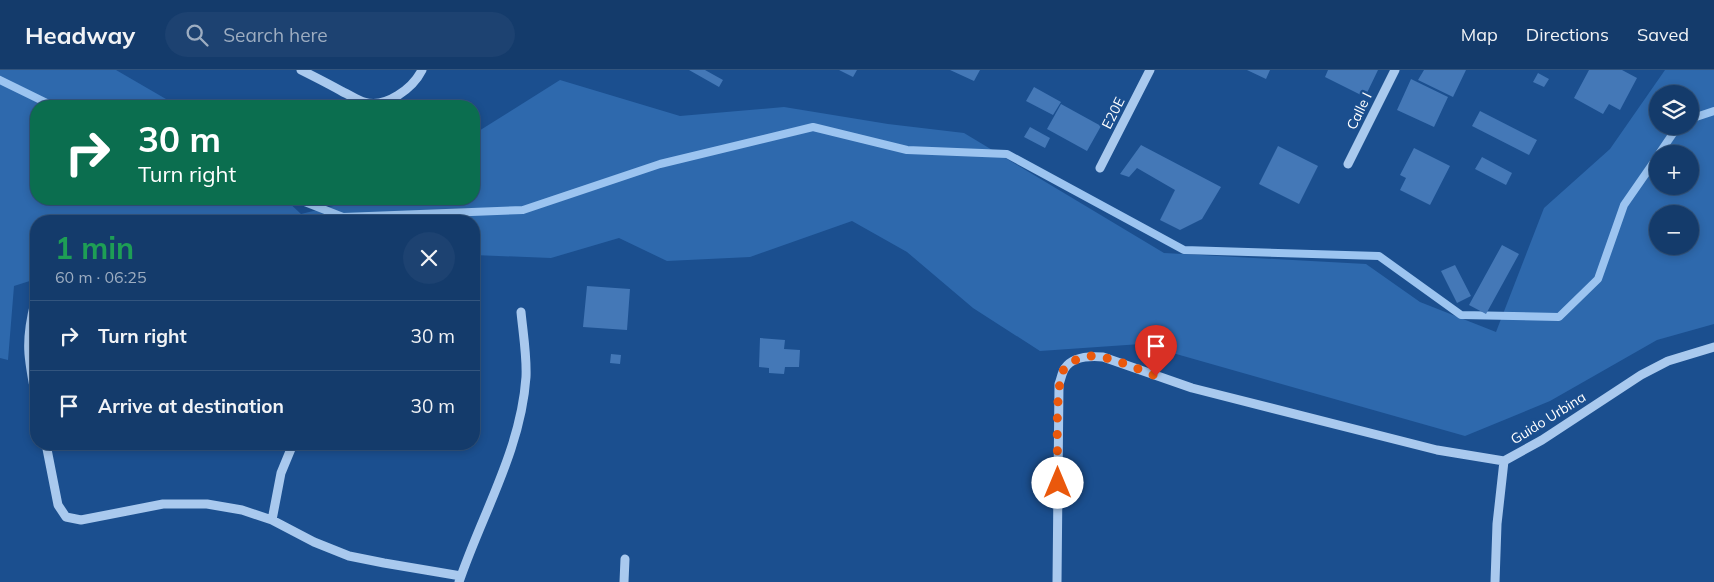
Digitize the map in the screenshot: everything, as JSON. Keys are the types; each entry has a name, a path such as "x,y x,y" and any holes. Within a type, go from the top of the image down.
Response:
{"street":[{"path":"301,70 360,100"},
{"name":"E20E","path":"1100,168 1150,70"},
{"name":"Calle I","path":"1348,164 1394,70"},
{"path":"387,100 408,90 420,74"},
{"path":"47,450 58,505 66,517 81,520 162,504 207,504 242,510 272,520 314,542 349,556 460,579 500,479 521,415 526,375 521,312"},
{"path":"30,323 28,345 30,367"},
{"name":"Guido Urbina","path":"1495,582 1497,524 1504,461 1542,440 1642,375 1668,361 1714,347"},
{"path":"1057,582 1059,384 1065,368 1075,360 1089,356 1103,357 1192,388 1437,450 1504,461"},
{"path":"272,520 281,472 290,450"},
{"path":"624,582 625,559"}],"shaded area":[{"path":"0,70 116,70 168,100 30,100 30,205 291,205 301,214 338,205 480,205 480,130 560,80 680,116 784,107 888,124 964,133 1164,253 1366,264 1420,302 1496,332 1544,208 1610,149 1649,93 1649,135 1699,135 1699,85 1655,85 1665,70 1714,70 1714,324 1657,340 1550,401 1465,436 1141,344 1040,351 973,308 907,252 852,221 750,257 667,261 619,238 551,258 480,255 480,215 30,215 30,281 14,286 8,360 0,358"}],"building":[{"path":"689,70 705,70 723,80 719,87"},
{"path":"839,70 857,70 853,77"},
{"path":"950,70 980,70 974,81"},
{"path":"1247,70 1270,70 1266,79"},
{"path":"1328,70 1378,70 1365,97 1325,77"},
{"path":"1424,70 1466,70 1453,97 1418,80"},
{"path":"1589,70 1622,70 1637,78 1620,110 1609,104 1603,114 1574,98"},
{"path":"1538,73 1549,79 1544,87 1533,82"},
{"path":"1411,79 1448,97 1434,127 1397,110"},
{"path":"1034,87 1061,102 1053,115 1026,101"},
{"path":"1061,104 1101,126 1087,151 1047,129"},
{"path":"1480,111 1537,140 1529,155 1472,126"},
{"path":"1030,127 1050,138 1045,148 1024,137"},
{"path":"1141,145 1221,187 1202,219 1180,230 1160,220 1175,190 1137,168 1129,177 1120,174"},
{"path":"1278,146 1318,166 1299,204 1259,184"},
{"path":"1414,148 1450,166 1430,205 1400,190 1406,178 1400,175"},
{"path":"1482,157 1512,173 1506,185 1475,169"},
{"path":"1502,245 1519,254 1486,314 1469,305"},
{"path":"1455,265 1471,296 1457,303 1441,271"},
{"path":"587,286 630,289 627,330 583,327"},
{"path":"760,338 785,340 784,349 800,350 799,367 785,367 784,374 769,373 769,368 759,367"},
{"path":"611,354 621,355 620,364 610,363"}],"waterway":[{"path":"0,80 41,100"},
{"path":"1699,116 1714,111"},
{"path":"394,215 523,210 660,164 813,127 907,150 1007,154 1184,250 1379,256 1461,315 1559,317 1598,279 1624,205 1649,169"},
{"path":"1665,145 1672,135"},
{"path":"312,205 338,215"}],"route":[{"path":"1058,483 1059,384 1065,368 1075,360 1089,356 1103,357 1156,376"}]}
